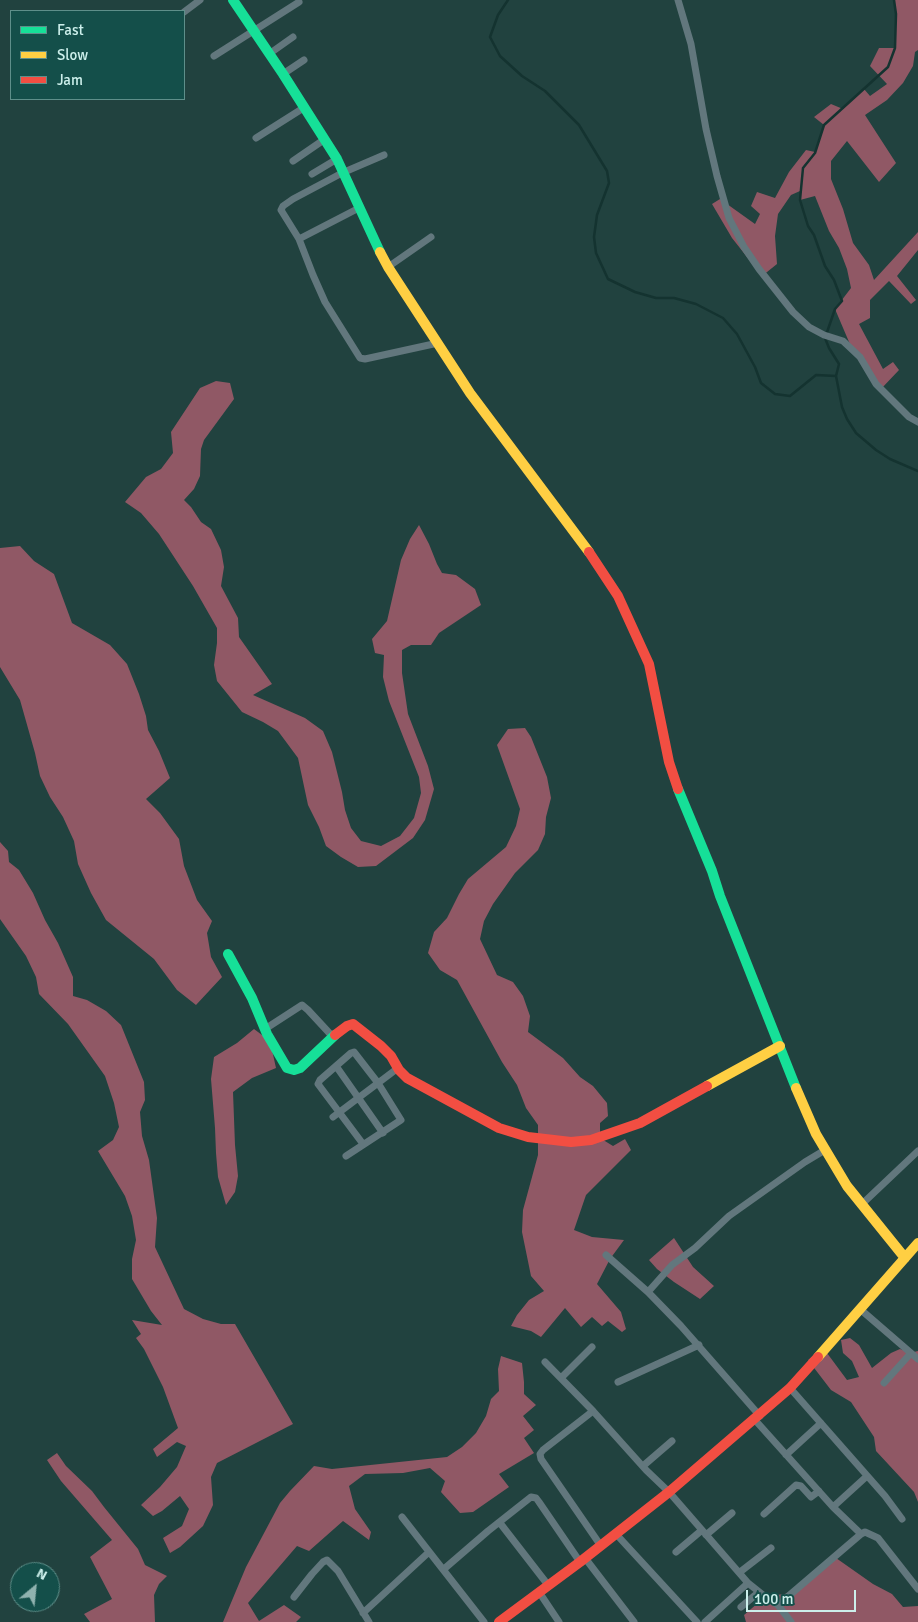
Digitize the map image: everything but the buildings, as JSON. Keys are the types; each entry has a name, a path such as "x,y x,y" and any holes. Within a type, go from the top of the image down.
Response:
{"street":[{"path":"185,11 200,0"},
{"path":"232,0 305,107 337,159 388,267 470,393 583,543 618,596 649,664 669,762 682,802 712,871 720,896 805,1111 833,1165 861,1205 904,1258"},
{"path":"678,0 691,44 712,156 729,218 744,247 793,312 808,327 824,336 843,341 860,357 876,384 909,417 918,422"},
{"path":"214,56 299,2"},
{"path":"269,54 293,37"},
{"path":"283,74 304,60"},
{"path":"256,138 305,107"},
{"path":"293,161 325,139"},
{"path":"384,155 342,173 293,199 281,210 300,239 313,276 325,302 360,358 365,360 438,343"},
{"path":"312,174 337,159"},
{"path":"300,239 359,208"},
{"path":"388,267 431,237"},
{"path":"228,954 287,1068 291,1070 300,1068 333,1037 347,1026 353,1024 381,1046 407,1078 499,1128 528,1137 571,1142 591,1140 640,1123 780,1046"},
{"path":"266,1030 302,1005 333,1037"},
{"path":"346,1156 401,1120 378,1083 354,1052 318,1084 363,1144"},
{"path":"336,1066 383,1132"},
{"path":"333,1118 398,1068"},
{"path":"648,1292 672,1265 695,1248 729,1216 825,1150"},
{"path":"861,1205 918,1151"},
{"path":"499,1622 616,1534 757,1418 790,1388 918,1243"},
{"path":"606,1255 648,1292 699,1345 786,1456 861,1534"},
{"path":"860,1309 918,1359"},
{"path":"618,1382 699,1345"},
{"path":"562,1378 592,1347"},
{"path":"884,1383 911,1353"},
{"path":"544,1362 594,1411 669,1492 748,1583 778,1605 791,1622"},
{"path":"790,1388 902,1519"},
{"path":"594,1411 540,1454 541,1459 600,1546"},
{"path":"786,1456 821,1423"},
{"path":"643,1466 672,1441"},
{"path":"833,1507 867,1476"},
{"path":"764,1514 796,1485 801,1486 811,1497 819,1491"},
{"path":"444,1569 526,1500 531,1497 536,1498 582,1560 634,1622"},
{"path":"676,1552 732,1513"},
{"path":"402,1517 484,1622"},
{"path":"500,1523 548,1585"},
{"path":"778,1605 861,1534 868,1532 878,1538 918,1589"},
{"path":"616,1534 697,1622"},
{"path":"740,1572 770,1548"},
{"path":"363,1613 429,1552"},
{"path":"294,1597 312,1574 327,1560 338,1571 369,1622"},
{"path":"705,1622 748,1583"},
{"path":"539,1592 559,1622"},
{"path":"741,1607 758,1592"}],"shaded area":[{"path":"894,0 918,0 918,50 915,52 913,66 903,83 887,100 865,115 896,163 879,182 847,141 831,161 831,179 843,209 853,243 869,265 874,280 918,232 918,250 897,276 916,300 911,304 889,281 870,300 870,318 859,324 883,369 893,362 899,370 881,389 852,349 835,309 851,288 847,269 839,248 829,231 815,196 800,200 800,191 791,195 778,214 775,236 777,264 762,276 732,238 712,204 720,199 755,224 760,214 751,206 757,192 775,198 789,172 806,150 815,152 824,125 814,117 831,104 843,109 864,89 870,96 887,84 870,66 879,48 895,48 896,14"},
{"path":"216,381 230,383 234,399 204,440 201,449 200,476 194,489 184,500 201,522 211,529 221,550 224,567 221,586 238,618 239,637 272,684 253,695 305,718 323,731 332,752 351,828 361,841 381,846 400,836 414,818 421,793 419,777 389,701 383,677 384,655 375,653 372,639 387,621 401,560 410,539 419,525 442,573 456,575 475,589 481,605 439,633 431,645 411,645 402,650 402,673 408,714 428,766 434,789 425,820 413,838 376,866 358,867 326,846 308,805 298,758 278,731 242,712 217,681 214,665 217,628 193,586 159,534 141,513 125,502 146,477 161,469 173,453 171,432 200,388"},
{"path":"20,546 34,561 54,574 72,623 110,645 127,664 139,694 148,730 170,778 146,799 160,813 179,839 184,866 197,900 212,921 207,933 211,957 222,977 196,1005 177,990 154,959 106,920 78,864 74,841 63,817 50,797 40,776 20,700 0,667 0,548"},
{"path":"525,728 531,737 547,777 551,798 546,817 545,834 538,850 515,873 493,904 484,921 480,939 497,975 513,982 523,996 530,1016 528,1032 563,1058 580,1077 593,1086 607,1103 608,1116 600,1123 600,1138 613,1146 625,1139 631,1150 586,1195 574,1230 592,1237 624,1240 610,1259 597,1284 621,1312 626,1329 622,1332 608,1321 602,1326 592,1317 581,1327 565,1308 541,1337 531,1331 511,1326 529,1300 544,1291 531,1276 522,1232 523,1210 538,1155 538,1125 526,1108 517,1085 502,1062 457,980 440,970 428,953 434,932 447,918 468,879 506,847 516,826 520,809 497,745 508,729"},
{"path":"0,842 8,851 9,862 19,870 33,893 58,943 73,977 73,996 87,1000 106,1011 121,1025 144,1082 145,1100 140,1112 142,1136 149,1160 157,1218 155,1247 184,1309 203,1319 221,1324 235,1324 293,1424 217,1463 211,1477 213,1505 203,1526 180,1547 170,1553 163,1538 182,1526 189,1509 180,1496 153,1516 141,1505 177,1467 186,1446 177,1442 157,1457 153,1449 178,1428 163,1387 144,1349 136,1338 141,1334 132,1320 162,1325 151,1311 132,1279 132,1259 136,1240 132,1216 125,1196 98,1151 113,1140 119,1127 114,1103 105,1076 68,1024 39,994 36,977 26,956 0,919"},
{"path":"254,1029 270,1041 276,1068 252,1078 233,1092 238,1176 235,1192 226,1205 218,1177 216,1153 211,1079 214,1057 237,1043"},
{"path":"674,1238 693,1267 714,1286 700,1299 657,1269 649,1260"},
{"path":"850,1338 859,1345 872,1368 891,1353 900,1349 910,1353 918,1351 918,1502 914,1492 876,1451 874,1437 851,1402 831,1390 808,1360 814,1355 827,1353 847,1380 859,1377 852,1361 843,1353 841,1340"},
{"path":"501,1356 522,1363 524,1394 536,1405 523,1416 534,1430 524,1438 534,1453 499,1474 509,1487 473,1512 460,1513 441,1492 445,1481 430,1468 403,1473 365,1474 349,1486 355,1509 371,1532 369,1540 343,1521 309,1551 297,1546 248,1603 259,1621 284,1605 301,1617 296,1622 223,1622 246,1567 280,1503 314,1466 332,1469 447,1457 462,1447 476,1433 486,1416 491,1399 499,1391 498,1369"},
{"path":"57,1453 66,1466 92,1491 138,1549 145,1565 167,1576 159,1584 154,1595 155,1622 90,1622 84,1614 112,1599 90,1557 112,1540 61,1481 47,1460"},
{"path":"836,1558 873,1584 892,1594 903,1607 918,1606 918,1622 746,1622 744,1615 766,1596 785,1594 805,1584"}],"waterway":[{"path":"508,0 498,15 490,37 500,56 522,76 545,91 579,125 607,171 609,183 597,215 594,237 596,253 608,279 635,292 656,298 674,298 696,304 723,318 737,334 755,367 761,383 775,394 790,396 816,375 836,376"},
{"path":"894,0 896,14 895,48 888,67 824,125 815,153 803,168 800,200 808,226 814,235 825,266 834,280 842,301 835,309 825,338 839,364 836,376 842,407 847,419 856,433 876,450 890,459 918,471"}],"traffic: fast":[{"path":"233,0 337,159 380,252"},
{"path":"678,789 712,871 720,896 796,1088"},
{"path":"228,954 252,998 267,1034 287,1068 294,1070 300,1068 335,1035"}],"traffic: slow":[{"path":"380,252 470,393 589,552"},
{"path":"707,1086 780,1046"},
{"path":"796,1088 816,1134 847,1186 905,1258"},
{"path":"818,1357 918,1243"}],"traffic: jam":[{"path":"589,552 618,596 649,664 669,762 678,789"},
{"path":"335,1035 353,1024 381,1046 407,1078 499,1128 528,1137 571,1142 591,1140 640,1123 707,1086"},
{"path":"499,1622 580,1562 669,1492 790,1388 818,1357"}]}
